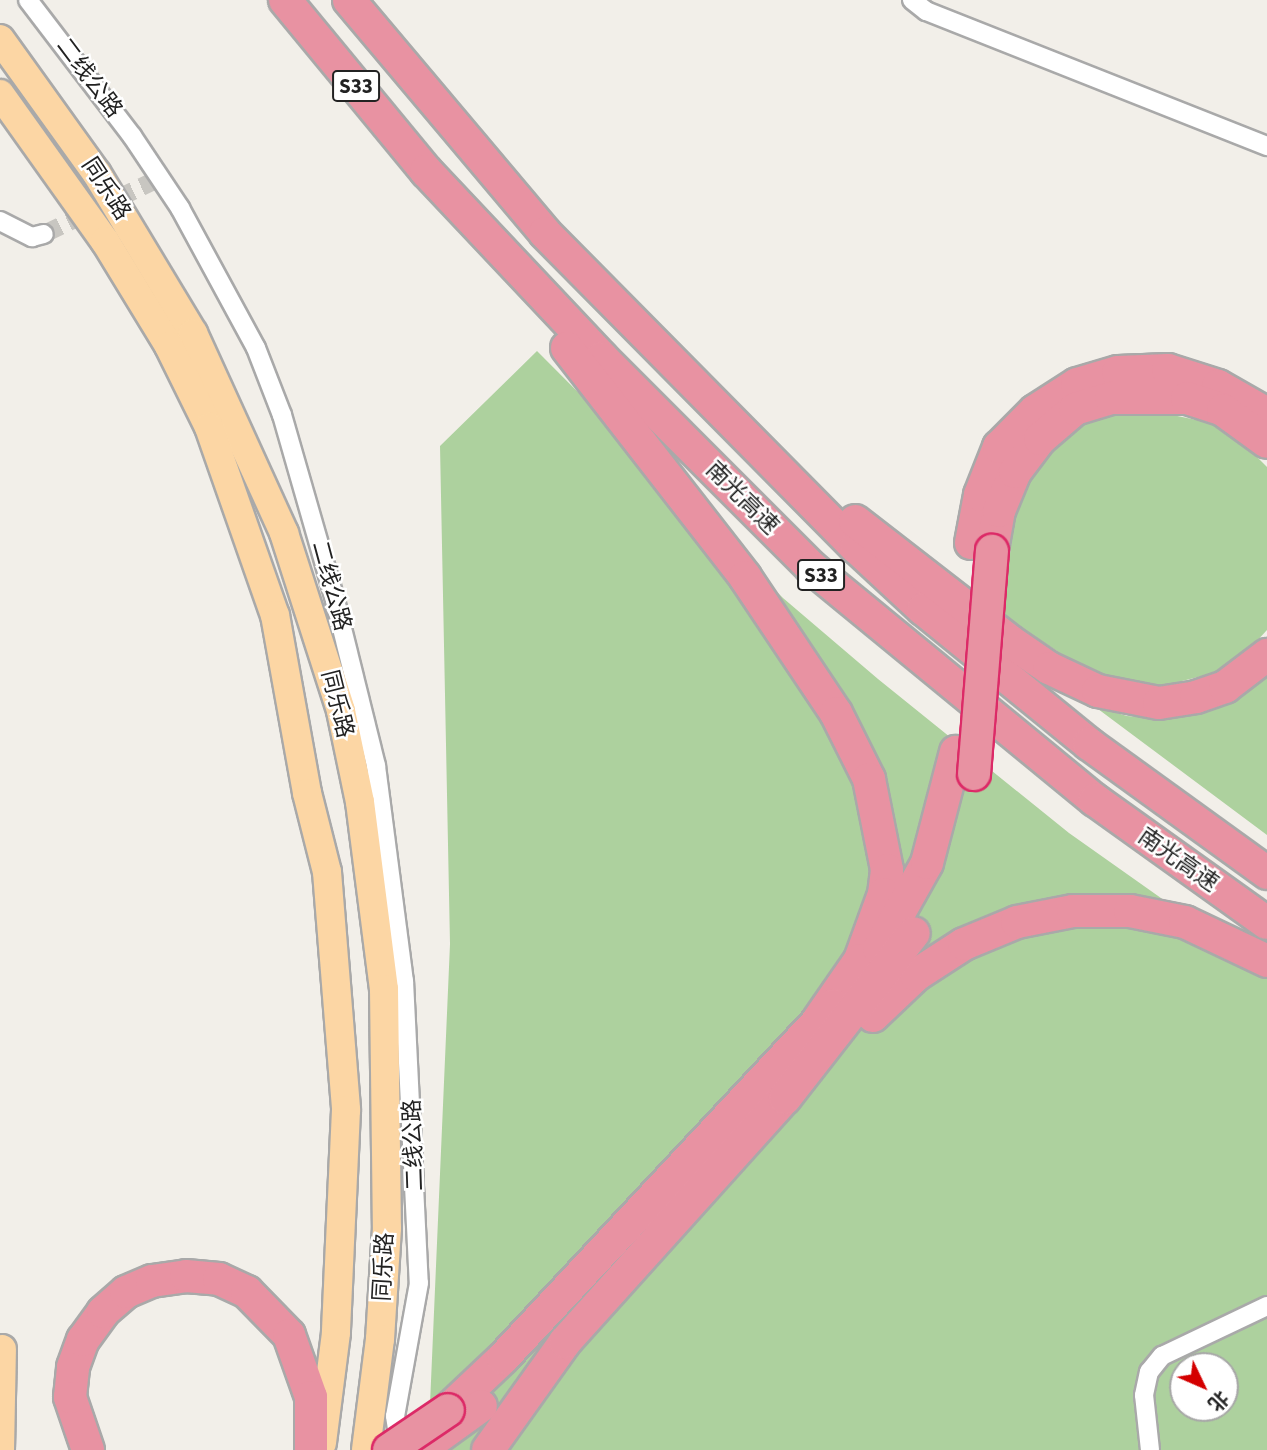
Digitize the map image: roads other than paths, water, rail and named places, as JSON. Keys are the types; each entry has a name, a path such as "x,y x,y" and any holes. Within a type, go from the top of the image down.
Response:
{"highway":[{"name":"南光高速","path":"285,0 426,171 602,358 811,567 1094,800 1267,922"},
{"name":"南光高速","path":"349,0 545,233 734,427 923,608 1089,744 1267,873"},
{"path":"426,171 745,577 805,664 857,752 881,832 887,870 884,894 860,961 819,1019"},
{"path":"488,1450 536,1377 785,1098 884,976 925,914 956,846 981,547 980,495 999,447 1035,411 1077,384 1118,372 1168,370 1226,390 1267,414"},
{"path":"981,547 1015,472 1040,439 1075,410 1111,398 1187,398 1223,410 1267,442"},
{"path":"734,427 1011,642 1080,684 1126,700 1159,703 1196,697 1225,687 1267,655"},
{"path":"389,1450 454,1417 511,1349 870,962 911,898 965,763"},
{"path":"785,1098 916,975 964,944 1017,922 1101,910 1158,915 1212,932 1267,961"},
{"path":"88,1450 70,1397 73,1367 83,1340 103,1312 126,1292 152,1281 186,1276 219,1279 247,1292 289,1335 311,1397 311,1450"},
{"path":"419,1450 454,1417 604,1298"}],"main road":[{"name":"同乐路","path":"0,39 97,174 193,333 284,533 341,711 360,802 384,989 387,1227 380,1339 366,1450"},
{"name":"同乐路","path":"0,94 105,241 169,346 209,427 275,615 307,793 327,872 346,1110 336,1333 321,1450"},
{"path":"0,1450 1,1349"}],"street":[{"name":"二线公路","path":"28,0 132,136 180,208 251,337 282,415 335,600 376,765 404,982 419,1272 395,1416 395,1436 402,1450"},
{"path":"912,0 926,11 1267,146"},
{"path":"0,221 32,237 44,234"},
{"path":"1150,1450 1144,1395 1149,1372 1162,1356 1267,1306"}],"tunnel":[{"path":"44,234 160,178"}]}
